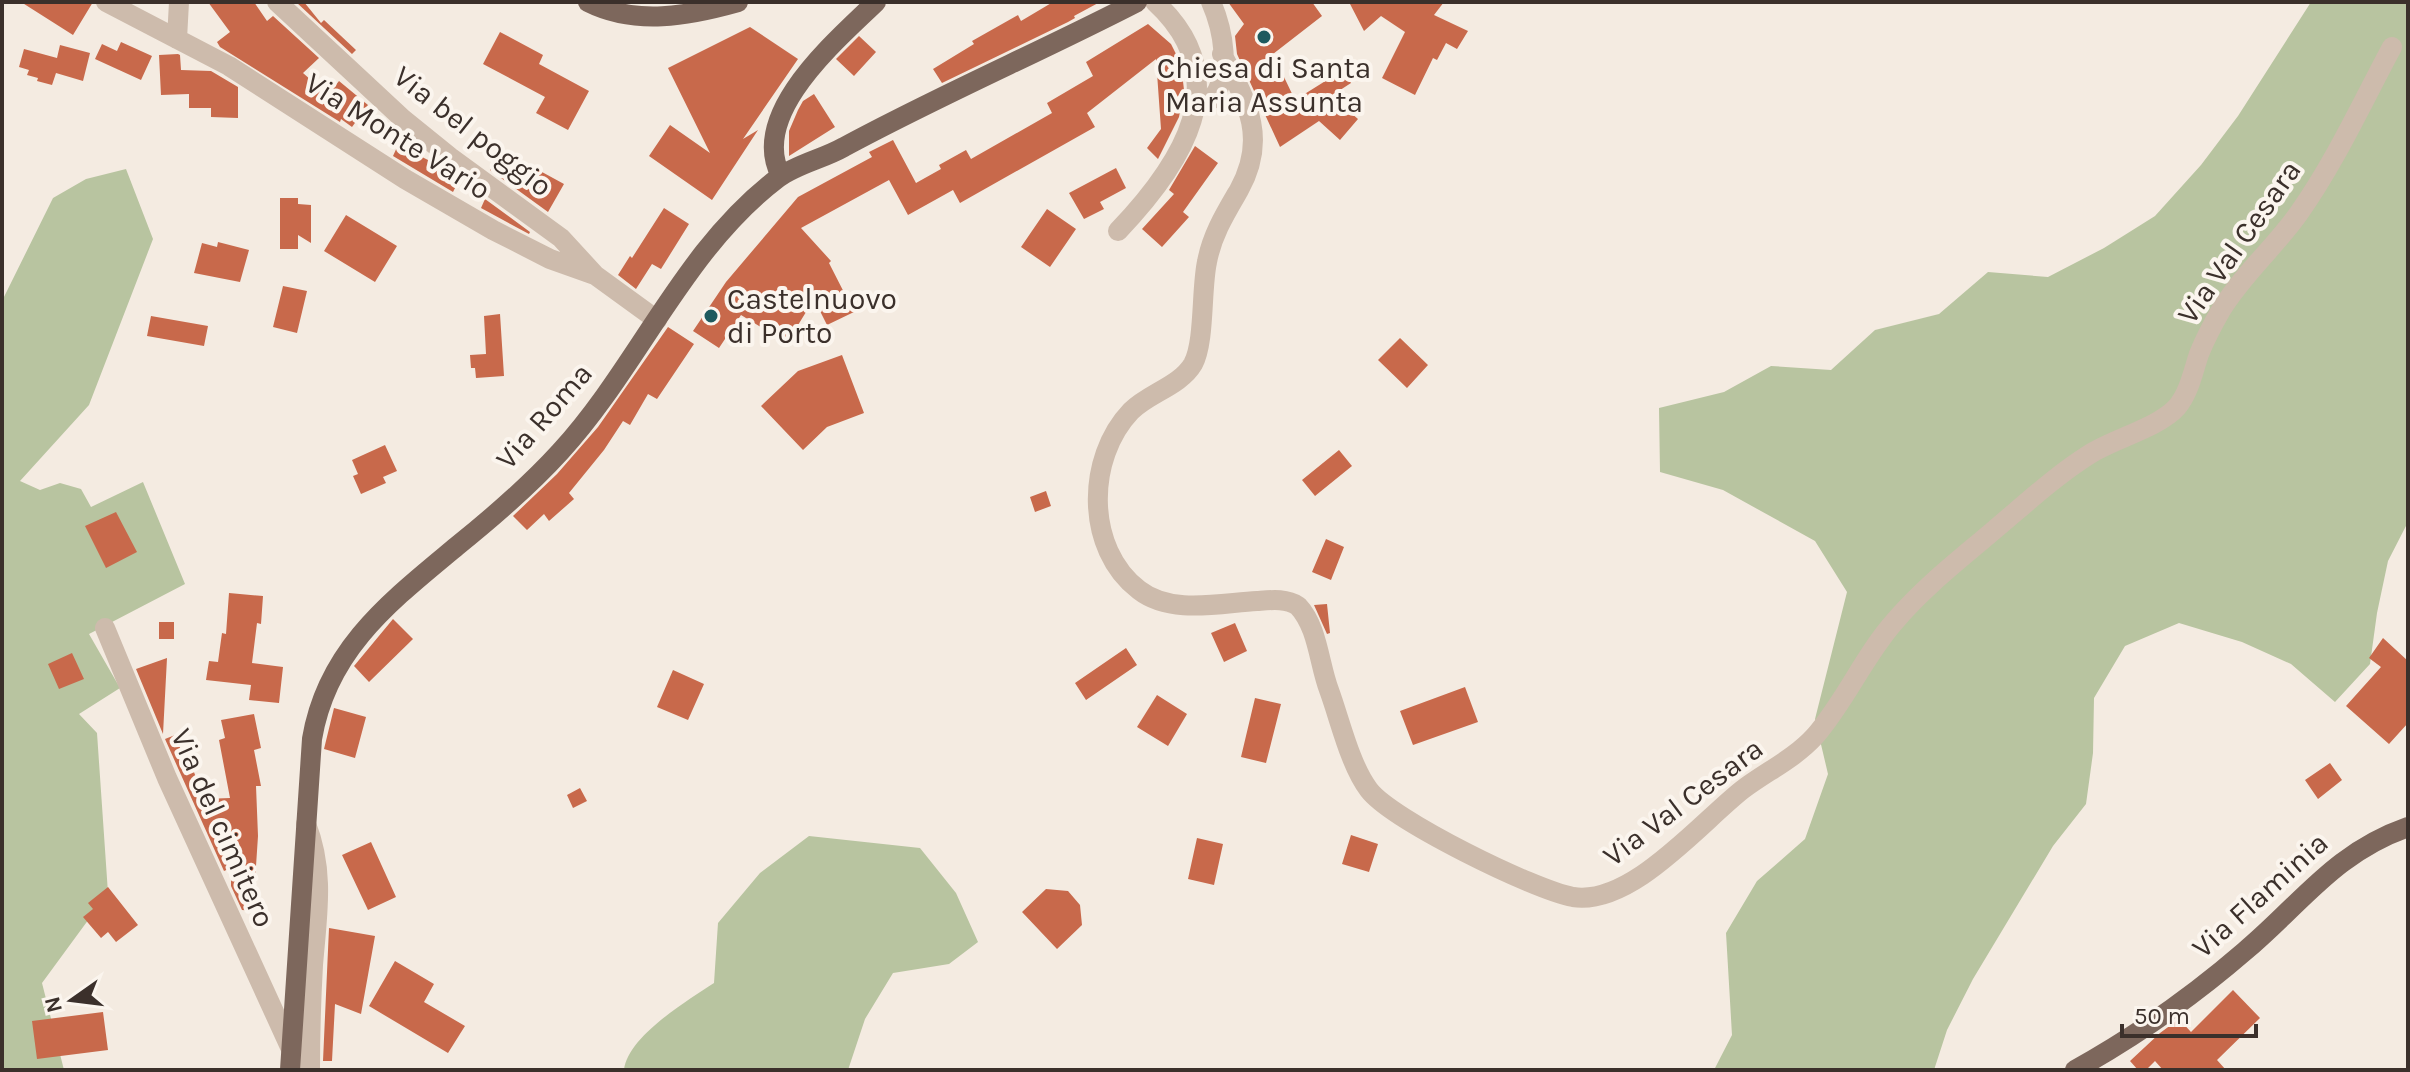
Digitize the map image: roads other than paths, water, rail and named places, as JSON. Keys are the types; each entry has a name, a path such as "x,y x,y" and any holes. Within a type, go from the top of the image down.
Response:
{"main road":[{"path":"588,2 619,14 647,17 701,11 738,2"},
{"path":"781,176 774,162 773,141 792,94 817,59 876,2"},
{"name":"Via Roma","path":"291,1060 315,723 326,689 346,652 392,601 475,532 561,451 619,375 689,272 719,235 781,176 1137,2"},
{"name":"Via Flaminia","path":"2075,1070 2195,992 2247,950 2340,862 2371,841 2408,827"}],"street":[{"name":"Via Monte Vario","path":"106,2 229,66 460,211 542,255 595,275 657,320"},
{"path":"177,39 179,2"},
{"name":"Via bel poggio","path":"277,2 403,119 561,238 595,275"},
{"path":"1118,231 1147,200 1180,154 1195,103 1197,71 1191,51 1178,24 1155,2"},
{"path":"1195,103 1208,102 1223,82 1217,19 1211,2"},
{"name":"Via Val Cesara","path":"1222,54 1251,113 1252,152 1244,180 1224,214 1210,248 1198,343 1192,365 1174,382 1134,408 1117,426 1107,446 1098,492 1108,548 1116,565 1140,591 1163,602 1189,606 1275,600 1298,606 1312,629 1325,679 1358,770 1377,799 1400,817 1510,874 1567,896 1593,899 1618,890 1665,859 1745,788 1800,751 1828,719 1895,621 1934,581 2041,490 2088,455 2174,410 2185,394 2201,350 2221,311 2252,267 2308,201 2392,47"},
{"name":"Via del cimitero","path":"105,628 291,1060"},
{"path":"306,824 316,853 319,885 310,1070"}],"place":[{"name":"Chiesa di Santa Maria Assunta","path":"1264,37"},
{"name":"Castelnuovo di Porto","path":"711,316"}]}
